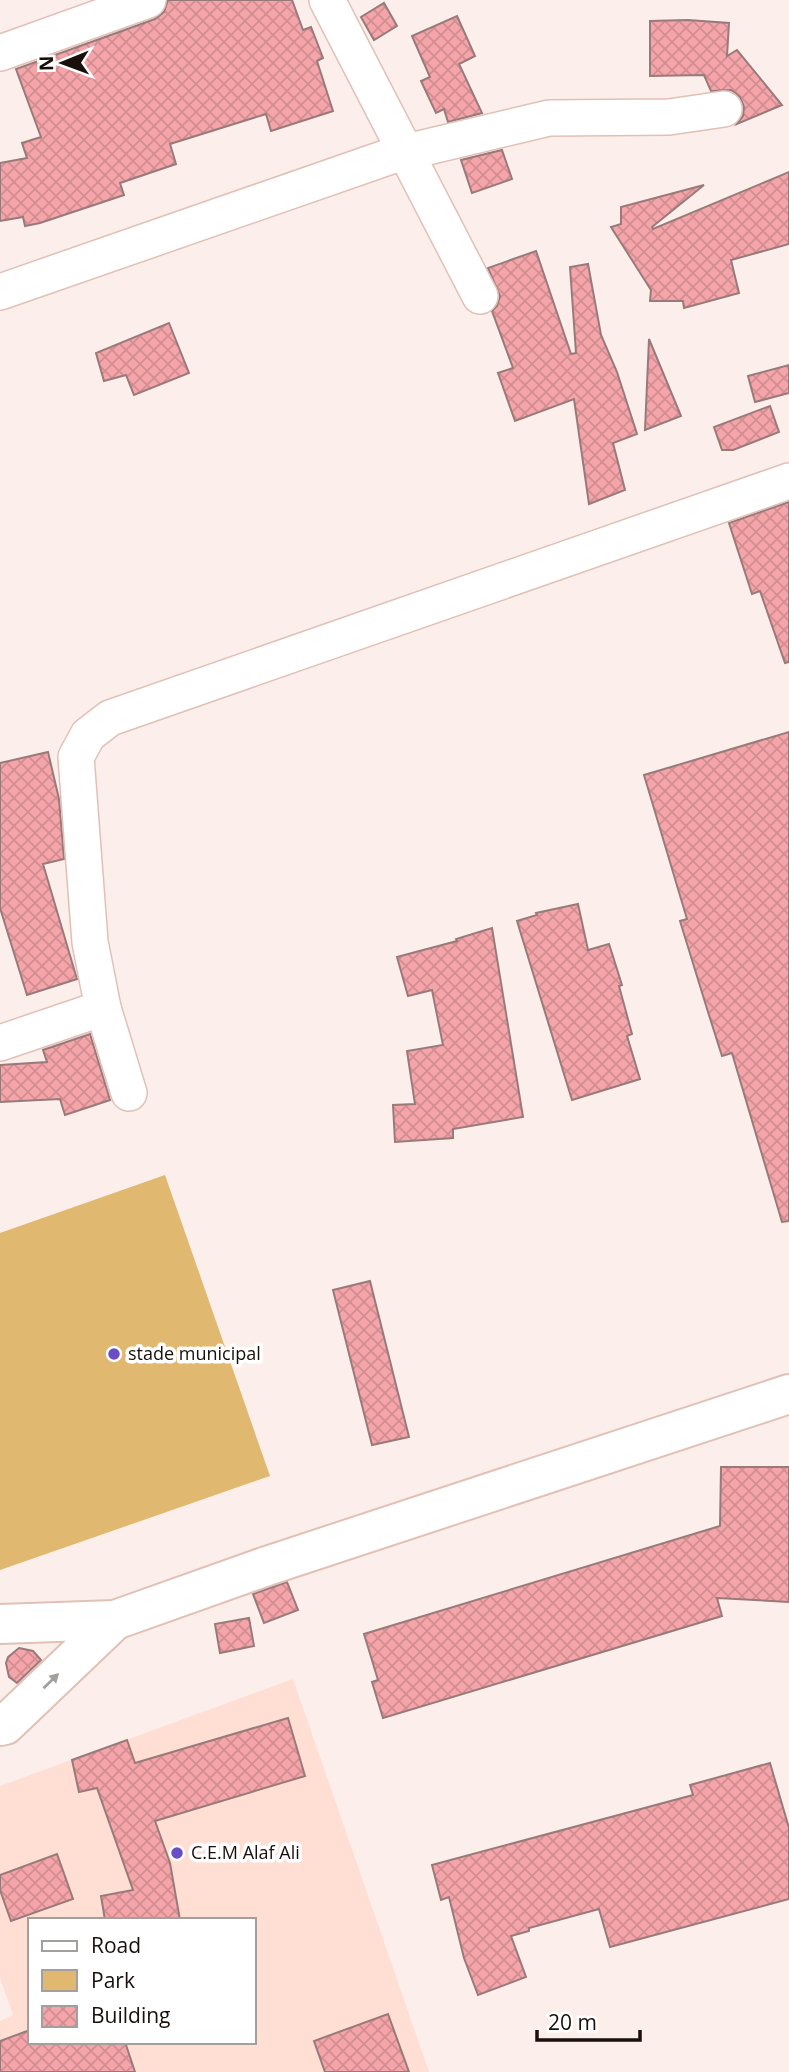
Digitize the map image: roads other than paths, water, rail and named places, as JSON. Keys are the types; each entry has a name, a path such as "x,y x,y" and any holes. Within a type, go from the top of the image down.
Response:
{"street":[{"path":"0,53 148,0"},
{"path":"327,0 480,296"},
{"path":"0,292 406,152 549,118 669,117 724,109"},
{"path":"129,1093 103,1008 90,942 76,757 89,735 110,718 789,481"},
{"path":"0,1042 103,1008"},
{"path":"0,1624 115,1620 280,1562 789,1394"},
{"path":"0,1726 5,1725 115,1620"}],"place":[{"name":"stade municipal","path":"114,1354"},
{"name":"C.E.M Alaf Ali","path":"177,1853"}]}
